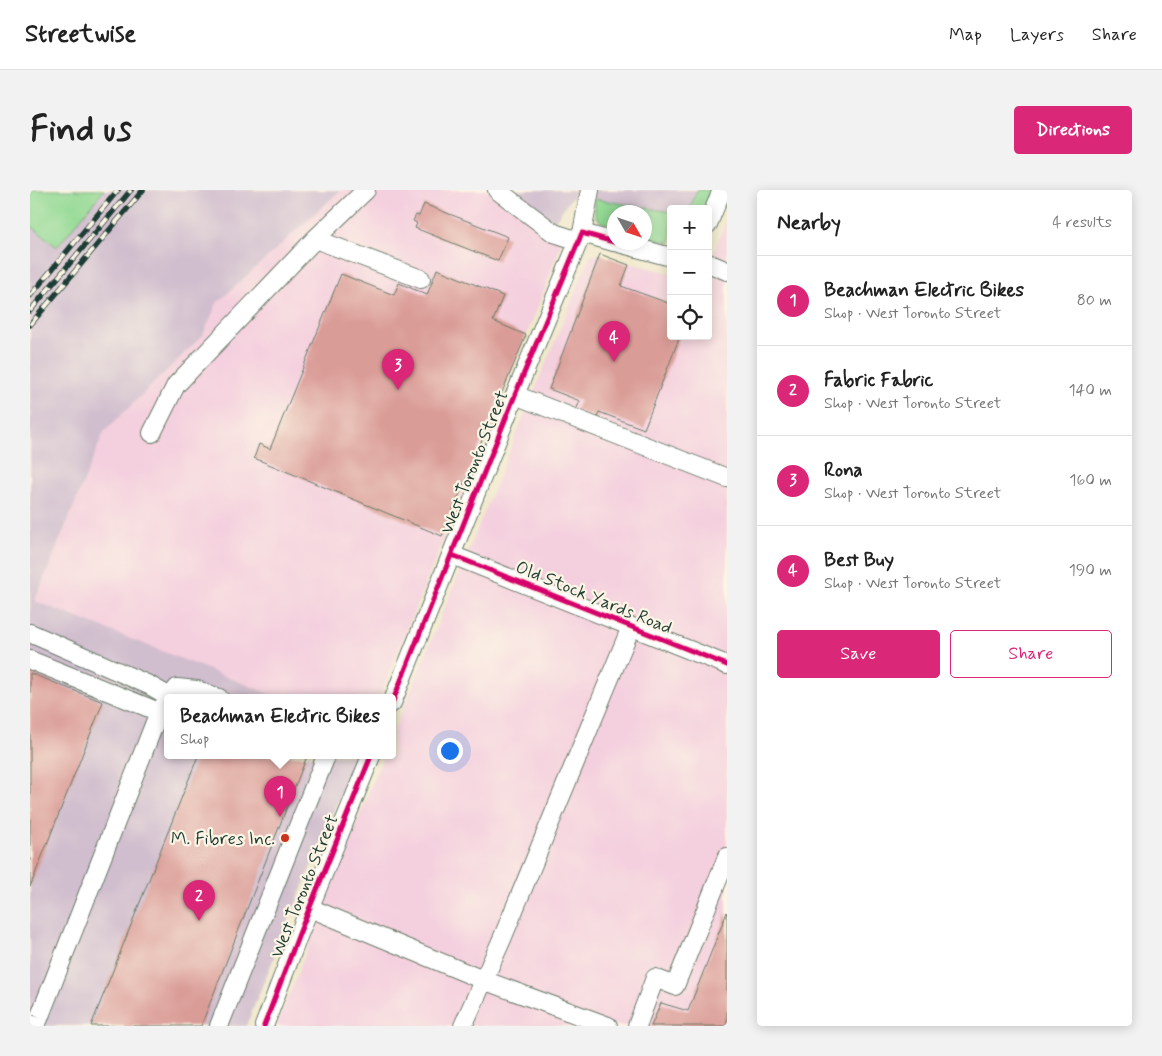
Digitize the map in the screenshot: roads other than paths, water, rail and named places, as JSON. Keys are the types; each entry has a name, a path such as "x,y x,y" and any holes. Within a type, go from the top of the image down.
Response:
{"street":[{"path":"152,433 176,384 315,239 366,190"},
{"path":"497,190 554,233 607,241"},
{"name":"West Toronto Street","path":"396,694 515,395 581,237 590,190"},
{"path":"712,214 722,190"},
{"path":"315,239 421,279"},
{"path":"645,250 667,256"},
{"path":"712,264 727,270"},
{"path":"515,395 727,478"},
{"name":"Old Stock Yards Road","path":"452,555 727,665"},
{"path":"463,1026 520,896 631,627"},
{"path":"30,634 149,684 164,700"},
{"path":"30,660 113,693 164,702"},
{"path":"172,694 177,688 197,690 207,694"},
{"path":"30,1024 36,1026 164,707"},
{"path":"219,1026 325,759"},
{"name":"West Toronto Street","path":"264,1026 370,759"},
{"path":"637,1026 655,978 675,986 727,857"},
{"path":"310,908 483,980 608,1026"}],"railway":[{"path":"30,296 118,190"},
{"path":"30,311 131,190"},
{"path":"30,325 143,190"}],"place":[{"name":"Best Buy","path":"614,362"},
{"name":"Rona","path":"398,390"},
{"name":"Beachman Electric Bikes","path":"280,817"},
{"name":"M. Fibres Inc.","path":"285,838"},
{"name":"Fabric Fabric","path":"199,921"}]}
